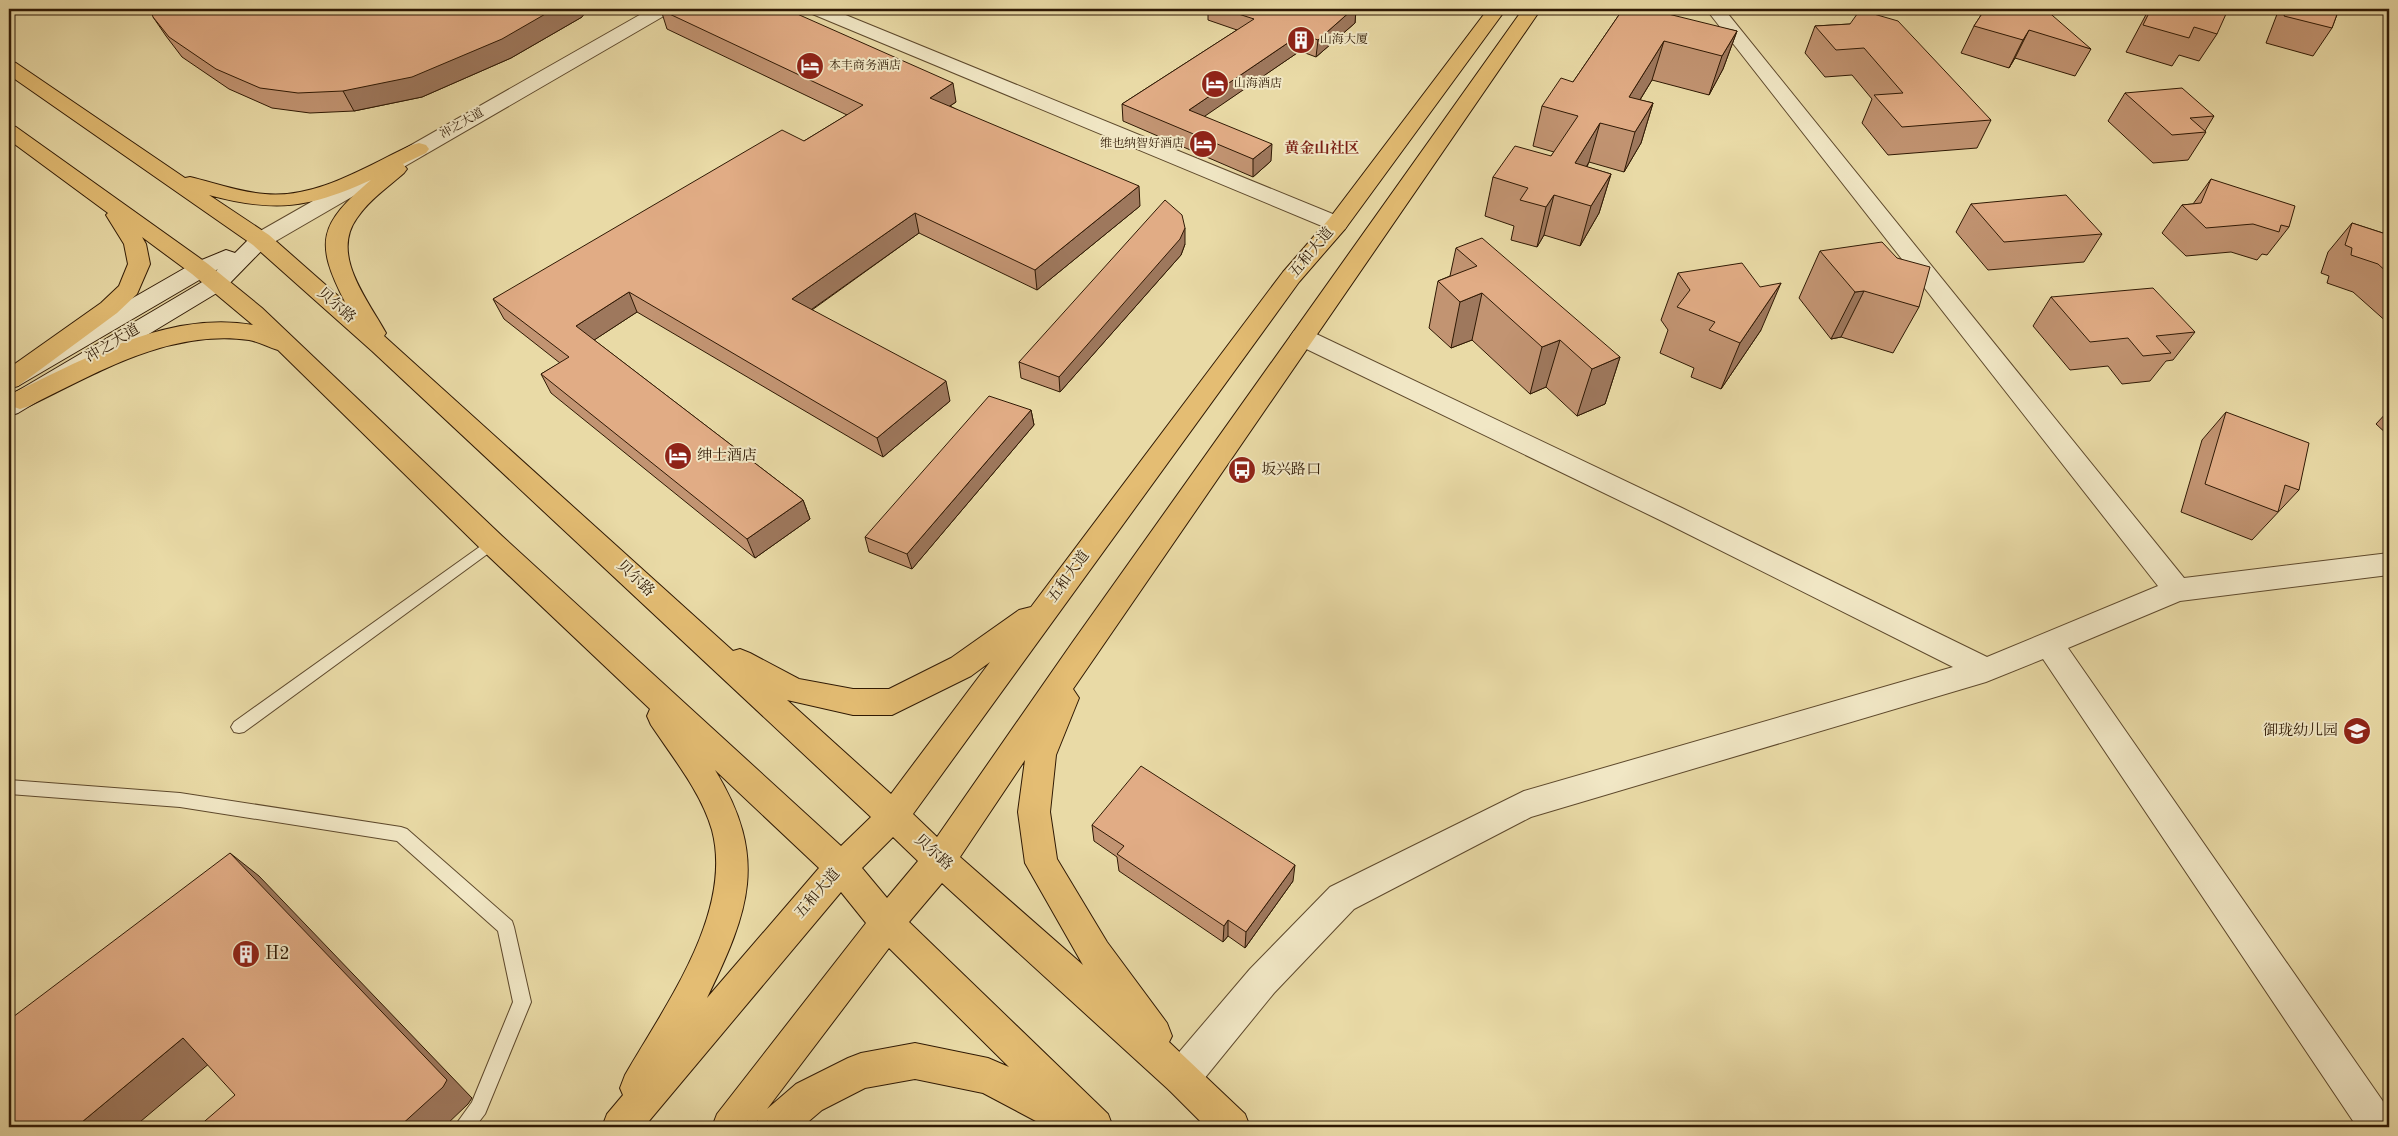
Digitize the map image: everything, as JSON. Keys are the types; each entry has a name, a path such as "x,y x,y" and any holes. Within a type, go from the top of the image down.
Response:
{"main road":[{"name":"五和大道","path":"618,1127 841,867 893,816 1291,277 1337,224 1496,9"},
{"path":"730,1127 887,923 940,860 1082,651 1532,9"},
{"name":"贝尔路","path":"9,67 261,240 380,345 940,860 1182,1076 1232,1127"},
{"path":"9,131 208,276 254,313 492,543 841,867 887,923 1095,1127"},
{"path":"171,178 250,198 277,201 316,194 419,149"},
{"path":"380,345 339,263 335,248 341,225 360,201 419,149"},
{"path":"12,392 110,308 129,289 139,264 136,244 109,204"},
{"path":"12,392 139,344 193,331 247,332 286,344"},
{"path":"702,641 793,690 853,702 892,702 961,667 1049,604"},
{"path":"1082,651 1041,755 1034,812 1042,863 1095,954 1182,1076"},
{"path":"618,1127 692,991 720,933 734,873 729,832 706,782 633,674"},
{"path":"774,1127 809,1098 861,1071 915,1061 988,1076 1086,1127"}],"street":[{"name":"冲之大道","path":"12,392 208,276 261,240 663,9"},
{"path":"816,9 1337,224"},
{"path":"1715,9 2177,590"},
{"path":"1302,337 1637,498 1986,670"},
{"path":"1182,1076 1262,981 1342,898 1524,805 1986,670 2177,590 2389,564"},
{"path":"2048,644 2379,1127"}],"lane":[{"path":"239,727 492,543"},
{"path":"9,788 180,800 401,834 506,927 522,1002 479,1108 463,1127"}],"building":[{"path":"150,9 554,9 502,39 412,77 343,91 298,93 260,88 216,69 169,37 153,17"},
{"path":"786,9 953,83 930,98 1139,186 1035,270 915,213 792,299 946,381 877,438 629,292 576,326 803,500 747,539 541,374 569,357 493,299 782,130 804,141 863,105 661,10"},
{"path":"1223,9 1353,9 1318,40 1301,34 1189,110 1272,144 1253,159 1122,104 1254,19"},
{"path":"1623,9 1648,9 1737,31 1722,56 1664,41 1629,97 1653,103 1635,132 1600,123 1575,163 1611,174 1591,206 1554,195 1546,207 1520,200 1528,188 1493,177 1515,146 1551,156 1578,116 1542,106 1561,78 1573,82"},
{"path":"1985,9 2045,9 2091,49 2029,30 2023,40 1974,26"},
{"path":"2151,9 2206,9 2226,14 2217,34 2194,27 2189,38 2143,25"},
{"path":"2287,9 2339,9 2332,28 2284,16"},
{"path":"1860,10 1898,21 1991,120 1902,127 1874,95 1903,93 1864,48 1836,50 1815,26 1850,24"},
{"path":"2182,88 2214,116 2190,118 2206,132 2172,135 2125,93"},
{"path":"2211,179 2295,206 2289,227 2281,225 2279,232 2253,224 2206,228 2182,205 2201,203"},
{"path":"2066,195 2102,234 2004,242 1971,204"},
{"path":"1165,200 1182,215 1185,228 1180,239 1059,377 1019,362"},
{"path":"2352,223 2389,235 2389,274 2378,264 2351,255 2352,248 2345,245"},
{"path":"1482,238 1620,357 1592,369 1560,340 1542,347 1482,293 1460,302 1438,281 1477,266 1456,248"},
{"path":"1882,242 1897,258 1930,267 1919,307 1864,291 1855,292 1820,251"},
{"path":"1742,263 1760,287 1781,283 1740,343 1709,330 1715,322 1677,307 1690,290 1678,273"},
{"path":"2153,288 2195,332 2156,336 2171,353 2143,356 2128,338 2090,342 2051,297"},
{"path":"989,396 1031,410 907,554 865,537"},
{"path":"2226,412 2309,443 2299,490 2285,485 2278,512 2205,484"},
{"path":"1141,766 1295,865 1246,932 1228,920 1224,926 1117,854 1124,846 1092,825"},
{"name":"H2","path":"230,853 447,1080 443,1087 399,1127 198,1127 235,1095 183,1038 76,1127 9,1127 9,1020"}],"place":[{"name":"山海大厦","path":"1301,40"},
{"name":"本丰商务酒店","path":"810,66"},
{"name":"山海酒店","path":"1215,84"},
{"name":"维也纳智好酒店","path":"1203,144"},
{"name":"绅士酒店","path":"678,456"},
{"name":"坂兴路口","path":"1242,470"},
{"name":"御珑幼儿园","path":"2357,731"},
{"name":"H2","path":"246,954"}],"district":[{"name":"黄金山社区","path":"1322,149"}]}
